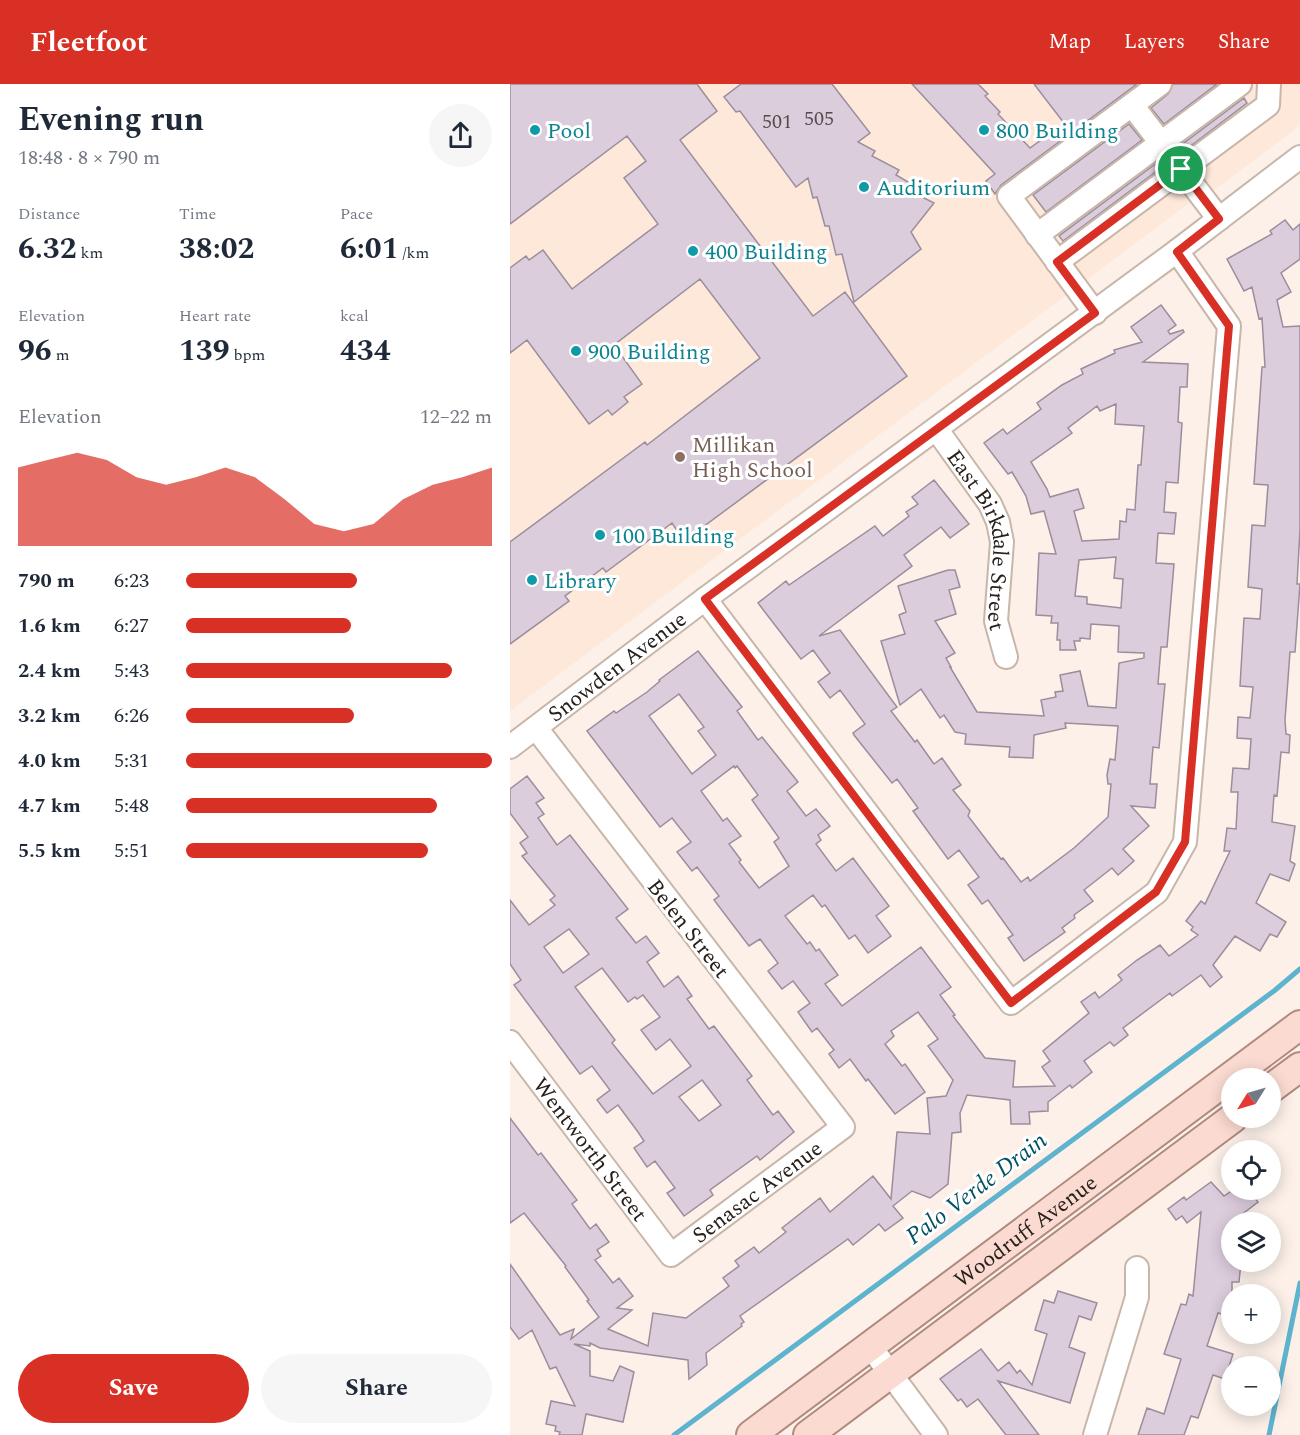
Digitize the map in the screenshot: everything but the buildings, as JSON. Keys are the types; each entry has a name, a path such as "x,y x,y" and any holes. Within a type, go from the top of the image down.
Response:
{"main road":[{"name":"Woodruff Avenue","path":"751,1435 1300,1025"},
{"path":"1281,1081 1300,1067"},
{"name":"Woodruff Avenue","path":"808,1435 1221,1127"}],"street":[{"path":"1095,313 1009,196 1160,84"},
{"path":"1037,235 1240,84"},
{"path":"1057,262 1268,105 1269,84"},
{"path":"1132,105 1219,219"},
{"name":"Snowden Avenue","path":"510,747 705,599 1177,252 1300,157"},
{"path":"705,599 1011,1003 1156,892 1185,842 1229,326 1177,252"},
{"name":"East Birkdale Street","path":"937,430 990,504 998,522 1002,542 996,621 1006,657"},
{"name":"Belen Street","path":"536,728 843,1127"},
{"name":"Wentworth Street","path":"510,1042 671,1255"},
{"name":"Senasac Avenue","path":"671,1255 843,1127"},
{"path":"1095,1435 1137,1297 1137,1268"},
{"path":"870,1346 936,1435"}],"shaded area":[{"name":"Millikan High School","path":"510,84 1300,84 1300,122 1293,131 1209,194 1189,203 510,711"}],"waterway":[{"name":"Palo Verde Drain","path":"674,1435 1274,991 1300,969"},
{"path":"1269,1435 1300,1283"}],"place":[{"name":"Pool","path":"535,130"},
{"name":"800 Building","path":"984,130"},
{"name":"Auditorium","path":"864,187"},
{"name":"400 Building","path":"693,251"},
{"name":"900 Building","path":"576,351"},
{"name":"Millikan High School","path":"680,457"},
{"name":"100 Building","path":"600,535"},
{"name":"Library","path":"532,580"}],"route":[{"path":"1181,169 1219,219 1177,252 1229,326 1185,842 1156,892 1011,1003 705,599 1095,313 1057,262 1181,169"}]}
